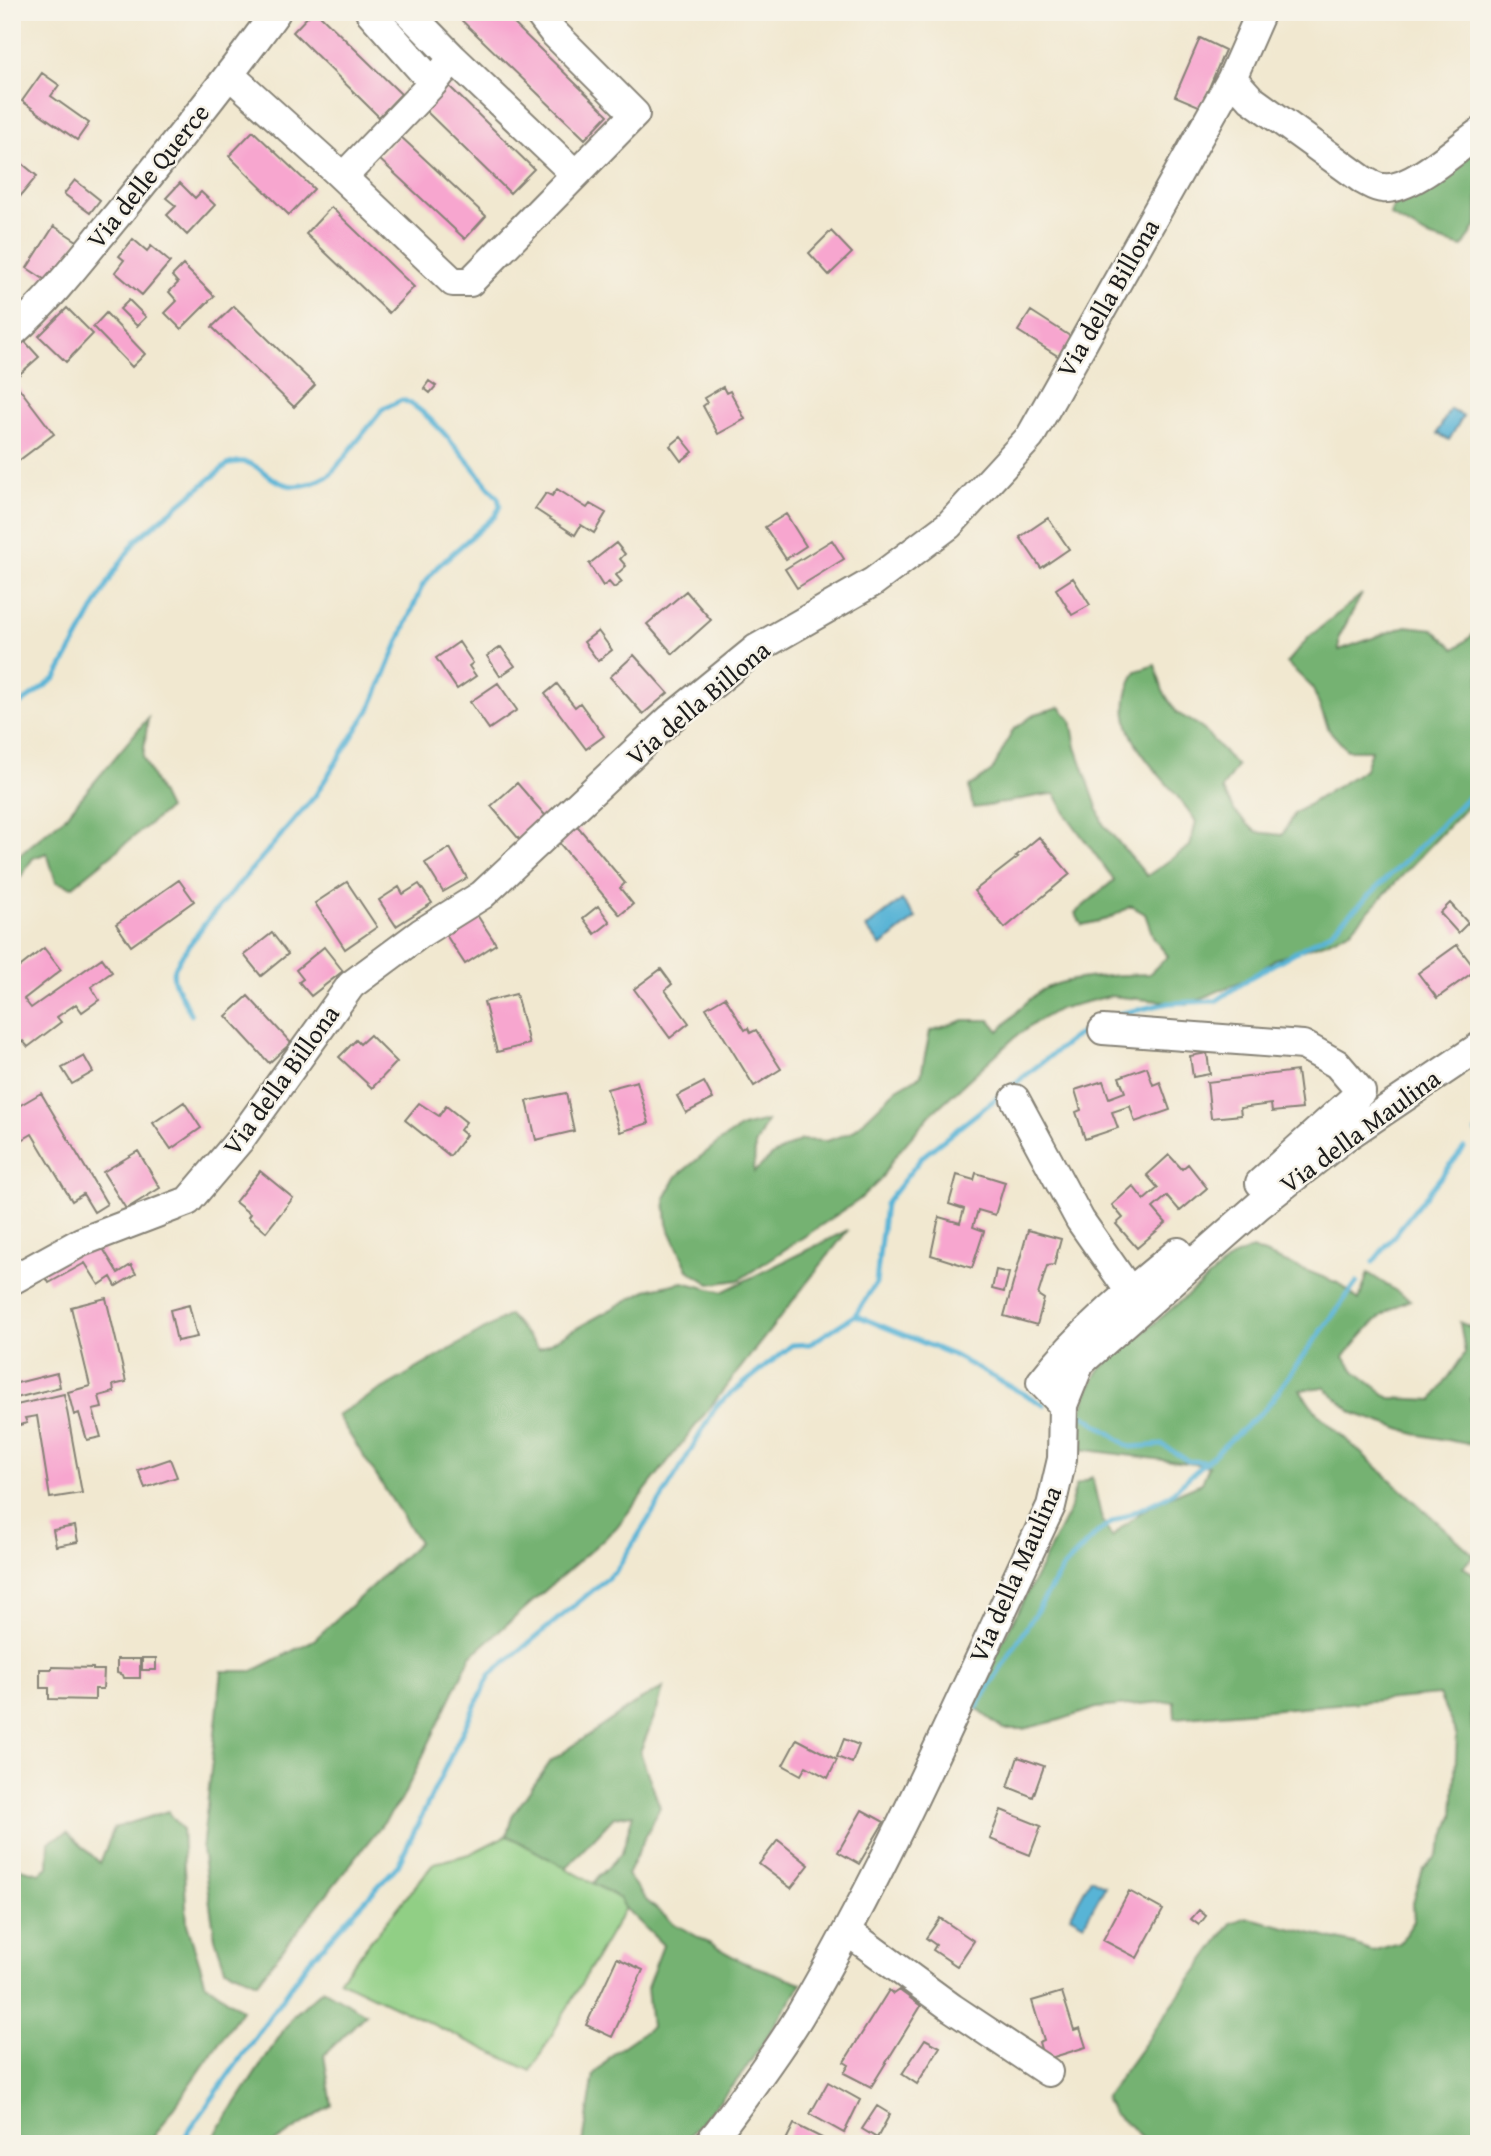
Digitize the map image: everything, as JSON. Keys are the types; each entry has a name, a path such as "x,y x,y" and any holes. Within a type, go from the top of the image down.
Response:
{"street":[{"name":"Via delle Querce","path":"12,333 33,315 70,272 230,75 276,12"},
{"path":"370,12 433,83"},
{"path":"408,12 575,174"},
{"path":"230,75 343,177 453,282 470,282 635,114 554,33 538,12"},
{"name":"Via della Billona","path":"12,1280 82,1242 188,1201 239,1141 351,985 421,933 482,895 670,719 756,649 873,582 949,524 1030,437 1232,78 1261,12"},
{"path":"343,177 433,83 453,58"},
{"path":"1232,78 1251,99 1363,180 1381,188 1395,188 1412,182 1479,133"},
{"path":"1015,1099 1080,1220 1136,1300 1240,1200 1361,1092 1337,1064 1303,1045 1102,1030"},
{"name":"Via della Maulina","path":"708,2144 799,2018 847,1931 929,1766 1051,1506 1062,1459 1063,1405 1080,1363 1136,1300 1344,1138 1479,1047"},
{"path":"847,1931 952,2008 1048,2072"}],"green space":[{"path":"1479,141 1477,224 1463,247 1431,238 1390,215 1399,190 1439,187 1458,169"},
{"path":"1362,594 1339,637 1339,650 1406,626 1433,629 1455,649 1479,630 1479,794 1351,930 1327,942 1275,959 1254,976 1188,1004 1110,996 1059,1009 1014,1038 930,1115 895,1156 880,1180 859,1200 739,1280 710,1284 688,1270 667,1224 665,1198 677,1176 720,1141 742,1127 767,1121 755,1146 754,1172 773,1155 801,1140 827,1141 852,1132 897,1089 921,1075 930,1031 964,1020 990,1020 999,1031 1028,1000 1049,987 1092,977 1149,974 1168,956 1154,939 1145,914 1131,906 1108,919 1082,925 1075,913 1114,880 1067,816 1055,794 973,808 969,787 992,771 1013,730 1035,714 1060,707 1071,720 1076,747 1103,824 1147,876 1190,846 1196,822 1141,752 1131,734 1126,715 1127,694 1136,671 1155,665 1163,691 1177,713 1200,726 1237,766 1222,789 1235,812 1256,832 1282,835 1295,813 1365,769 1371,750 1347,750 1329,730 1312,687 1287,663 1309,637"},
{"path":"148,718 143,757 168,809 72,887 56,882 47,853 33,858 12,890 12,852 18,856 66,816"},
{"path":"848,1230 616,1528 471,1656 402,1799 257,1982 225,1968 215,1938 202,1850 222,1671 253,1671 314,1640 419,1542 337,1415 509,1315 539,1349 646,1290 683,1282 722,1292"},
{"path":"1252,1249 1338,1283 1359,1300 1368,1273 1410,1300 1381,1316 1344,1357 1356,1372 1390,1398 1433,1400 1465,1353 1460,1322 1479,1332 1479,1392 1470,1399 1479,1412 1479,1446 1415,1434 1353,1413 1324,1387 1300,1390 1318,1414 1474,1555 1463,1567 1479,1577 1479,1664 1471,1708 1472,1728 1479,1748 1479,2144 1148,2144 1113,2114 1105,2098 1231,1923 1246,1917 1372,1951 1400,1943 1414,1921 1413,1903 1423,1869 1437,1856 1453,1816 1457,1736 1439,1695 1175,1718 1174,1701 1096,1708 1023,1729 1003,1729 973,1706 978,1689 1068,1514 1076,1485 1092,1477 1102,1520 1112,1537 1143,1511 1202,1483 1209,1466 1080,1449 1082,1408 1099,1370 1234,1256"},
{"path":"663,1688 640,1752 660,1807 627,1875 647,1901 673,1923 743,1962 802,1983 743,2073 683,2144 583,2144 594,2074 615,2052 651,2027 647,1988 663,1945 625,1908 620,1899 593,1883 622,1853 633,1814 614,1817 566,1868 507,1835 512,1816 551,1761 640,1700"},
{"path":"168,1811 182,1829 187,1924 206,1984 242,2010 149,2144 12,2144 12,1866 40,1873 48,1867 49,1842 67,1832 100,1863 114,1828"},
{"path":"507,1835 621,1899 625,1908 531,2071 339,1980 434,1863 470,1854"},
{"path":"323,1989 366,2014 324,2055 332,2105 272,2144 206,2144 212,2139 293,2016"}],"water":[{"path":"1450,409 1463,416 1449,440 1437,433"},
{"path":"902,900 916,918 881,946 866,928"},
{"path":"1091,1878 1105,1886 1084,1924 1070,1916"}],"building":[{"path":"312,12 317,12 401,94 379,117 293,32"},
{"path":"453,12 502,12 608,115 585,139"},
{"path":"1200,38 1225,50 1201,107 1175,96"},
{"path":"42,73 59,85 51,96 89,123 77,140 22,101"},
{"path":"449,86 534,169 510,193 425,110"},
{"path":"253,131 314,189 289,215 229,156"},
{"path":"399,135 486,216 465,239 378,158"},
{"path":"12,155 37,176 14,204 12,202"},
{"path":"75,180 100,200 90,213 64,194"},
{"path":"180,183 195,198 201,192 215,205 187,235 167,215 176,206 166,198"},
{"path":"331,207 414,287 389,313 306,234"},
{"path":"54,226 77,241 50,283 27,268"},
{"path":"831,231 852,253 829,275 809,253"},
{"path":"133,239 147,251 151,246 170,262 142,295 115,272 124,260 119,256"},
{"path":"183,265 214,296 181,329 165,313 177,301 169,292 178,283 172,276"},
{"path":"129,300 146,317 137,326 120,309"},
{"path":"234,306 315,385 294,407 212,327"},
{"path":"67,308 93,334 66,362 39,336"},
{"path":"1031,311 1073,338 1061,358 1018,331"},
{"path":"106,313 145,354 132,367 93,327"},
{"path":"19,335 39,357 13,380 54,434 17,462 12,455 12,340"},
{"path":"429,381 436,386 430,393 424,388"},
{"path":"723,387 726,393 730,391 745,419 718,434 703,406 707,403 704,398"},
{"path":"681,437 693,452 681,461 670,446"},
{"path":"557,489 587,508 590,504 606,513 594,533 581,525 575,535 535,509 546,493 552,496"},
{"path":"786,514 806,546 786,559 765,527"},
{"path":"1048,518 1069,549 1041,568 1020,537"},
{"path":"832,540 844,559 797,588 785,569"},
{"path":"616,543 625,554 620,559 626,566 616,575 622,582 614,588 609,582 603,586 589,564"},
{"path":"1073,578 1090,605 1072,615 1056,589"},
{"path":"686,591 711,620 673,654 647,624"},
{"path":"598,631 612,650 598,661 584,642"},
{"path":"459,642 473,663 469,666 476,676 457,689 436,658"},
{"path":"501,647 515,666 500,676 487,656"},
{"path":"634,655 668,693 643,714 610,677"},
{"path":"498,683 517,710 489,729 470,702"},
{"path":"557,684 575,707 580,703 604,736 586,749 545,694"},
{"path":"517,783 551,822 524,845 491,806"},
{"path":"574,822 625,883 620,888 633,904 620,915 555,838"},
{"path":"1039,837 1070,874 1005,928 974,891"},
{"path":"450,848 467,878 443,892 425,863"},
{"path":"179,880 194,901 131,946 116,924"},
{"path":"347,882 377,927 345,949 315,903"},
{"path":"419,884 432,903 396,926 379,900 399,887 403,894"},
{"path":"1450,903 1468,923 1458,933 1440,913"},
{"path":"598,906 610,922 595,934 583,918"},
{"path":"477,915 496,944 465,964 446,935"},
{"path":"272,933 288,954 261,976 244,955"},
{"path":"1457,945 1476,970 1437,998 1418,973"},
{"path":"324,947 343,971 311,996 299,982 303,979 296,970"},
{"path":"44,948 61,970 24,999 31,1008 102,958 112,972 91,987 99,1000 82,1012 76,1004 57,1017 61,1022 28,1047 23,1041 17,1045 12,1039 12,973"},
{"path":"661,969 672,984 665,990 689,1023 670,1038 634,989"},
{"path":"516,994 529,1044 497,1052 484,1002"},
{"path":"248,996 291,1043 269,1063 226,1016"},
{"path":"725,997 745,1030 748,1028 750,1033 756,1030 781,1069 754,1086 706,1008"},
{"path":"370,1035 397,1062 372,1088 339,1057 356,1040 360,1044"},
{"path":"1207,1053 1210,1074 1193,1077 1190,1056"},
{"path":"84,1056 93,1072 72,1084 62,1068"},
{"path":"1147,1067 1153,1085 1160,1082 1170,1110 1135,1122 1130,1106 1112,1112 1118,1128 1085,1139 1076,1112 1081,1110 1075,1090 1103,1081 1109,1098 1125,1092 1119,1077"},
{"path":"1297,1071 1302,1109 1272,1112 1271,1104 1240,1108 1241,1115 1211,1118 1207,1082"},
{"path":"637,1081 649,1123 620,1132 607,1089"},
{"path":"704,1082 713,1099 686,1113 677,1096"},
{"path":"41,1093 107,1204 94,1212 83,1194 72,1201 32,1134 17,1143 12,1135 12,1110"},
{"path":"566,1093 574,1131 536,1140 527,1101"},
{"path":"184,1102 201,1128 171,1149 153,1123"},
{"path":"419,1103 439,1116 446,1106 466,1122 460,1130 466,1135 450,1156 405,1120"},
{"path":"138,1151 160,1188 126,1209 103,1172"},
{"path":"1169,1155 1182,1169 1188,1164 1207,1188 1180,1211 1167,1196 1153,1208 1166,1223 1137,1248 1116,1224 1123,1218 1112,1205 1133,1186 1144,1200 1158,1188 1147,1175"},
{"path":"260,1171 293,1198 266,1232 235,1202"},
{"path":"976,1173 1005,1182 995,1215 978,1210 973,1227 984,1231 972,1268 931,1255 939,1217 960,1223 964,1209 949,1204 957,1175 974,1180"},
{"path":"1028,1230 1061,1239 1054,1265 1047,1266 1038,1295 1044,1299 1037,1325 1004,1316"},
{"path":"99,1242 118,1273 131,1265 136,1274 116,1286 111,1277 99,1285 85,1263 49,1283 41,1268"},
{"path":"996,1270 1009,1273 1004,1292 992,1289"},
{"path":"106,1298 126,1382 113,1385 114,1392 99,1396 102,1408 93,1410 101,1437 87,1440 79,1413 74,1415 68,1392 90,1386 71,1307"},
{"path":"189,1305 197,1337 177,1341 170,1310"},
{"path":"57,1373 60,1387 16,1398 13,1384"},
{"path":"64,1394 82,1493 50,1498 37,1416 25,1418 27,1423 12,1427 12,1406"},
{"path":"170,1459 177,1477 145,1488 138,1470"},
{"path":"75,1526 78,1542 56,1546 53,1530"},
{"path":"142,1658 156,1658 156,1670 142,1670"},
{"path":"117,1659 140,1659 140,1678 124,1678 117,1673"},
{"path":"52,1667 104,1670 103,1689 95,1689 95,1700 49,1699 49,1688 40,1688 40,1669"},
{"path":"797,1739 837,1760 828,1778 806,1766 801,1775 783,1765"},
{"path":"844,1739 859,1745 852,1763 837,1757"},
{"path":"1018,1757 1044,1766 1033,1797 1008,1787"},
{"path":"862,1810 884,1822 859,1864 838,1852"},
{"path":"1001,1810 1041,1826 1030,1855 990,1839"},
{"path":"778,1840 809,1865 791,1888 759,1864"},
{"path":"1129,1891 1163,1910 1137,1958 1103,1940"},
{"path":"1199,1910 1206,1916 1199,1925 1191,1919"},
{"path":"940,1918 974,1941 957,1966 933,1950 936,1945 926,1938"},
{"path":"617,1958 643,1970 612,2037 586,2025"},
{"path":"889,1990 893,1994 899,1990 921,2006 871,2087 844,2073 849,2065 844,2062"},
{"path":"1062,1992 1074,2030 1080,2028 1086,2047 1044,2060 1039,2042 1044,2040 1032,2001"},
{"path":"925,2039 940,2047 917,2084 902,2074"},
{"path":"828,2082 860,2100 844,2133 810,2114"},
{"path":"877,2106 890,2114 877,2138 862,2129"},
{"path":"794,2124 822,2138 819,2144 784,2144"}],"waterway":[{"path":"12,710 56,678 114,572 136,540 227,465 240,462 251,464 280,482 293,486 309,484 330,475 383,409 402,400 413,405 439,428 498,498 500,506 495,516 437,567 422,586 372,705 315,796 206,922 180,958 173,972 174,981 191,1015"},
{"path":"1104,1019 1169,1003 1216,1001 1251,977 1331,932 1479,789"},
{"path":"180,2144 308,1962 398,1865 490,1675 616,1571 717,1405 792,1345 810,1344 855,1315 876,1283 885,1204 923,1156 1073,1038 1093,1026"},
{"path":"1373,1262 1464,1148"},
{"path":"977,1707 1064,1567 1098,1532 1168,1496 1266,1408 1357,1282"},
{"path":"855,1315 953,1355 1044,1405"},
{"path":"1085,1416 1130,1447 1163,1445 1188,1461 1207,1462"}]}
